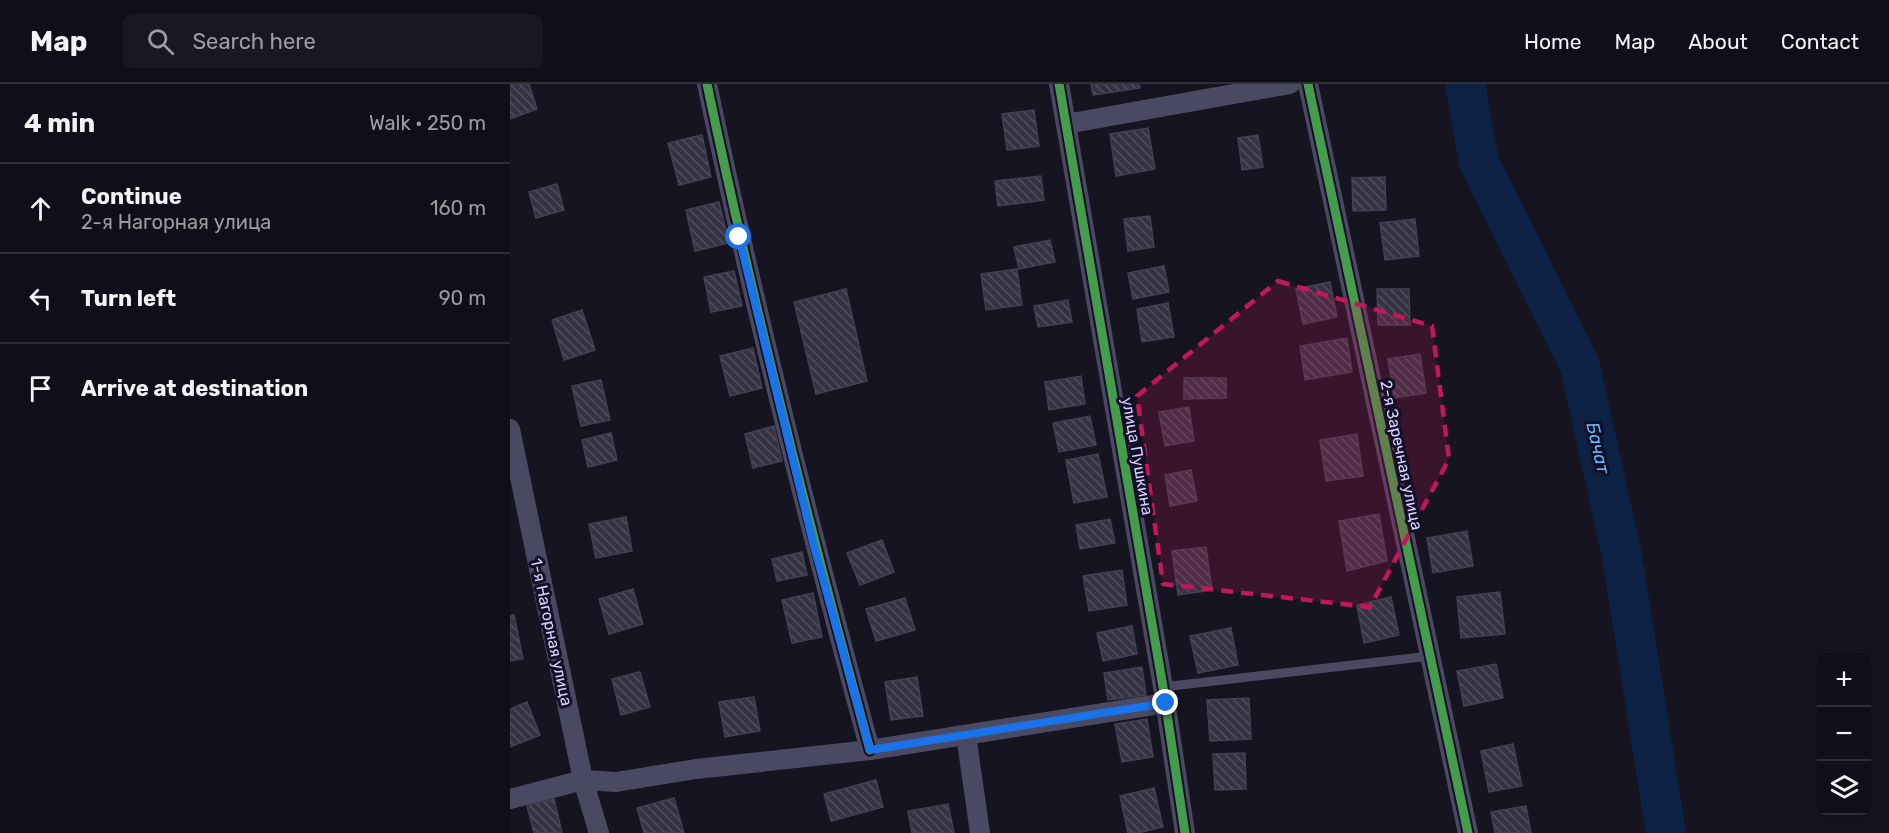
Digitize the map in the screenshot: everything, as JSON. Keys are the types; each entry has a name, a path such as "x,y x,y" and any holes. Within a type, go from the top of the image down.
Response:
{"street":[{"path":"707,84 739,237 814,546 870,750"},
{"name":"улица Пушкина","path":"1059,84 1164,695 1185,833"},
{"path":"1066,124 1290,84"},
{"name":"2-я Заречная улица","path":"1308,84 1468,833"},
{"name":"1-я Нагорная улица","path":"510,429 583,780 599,833"},
{"path":"510,798 583,780 616,782 696,769 870,750 966,735 1164,695"},
{"path":"966,735 980,833"}],"lane":[{"path":"1164,695 1430,656"}],"highlighted area":[{"path":"1278,281 1432,326 1449,459 1370,607 1163,584 1137,396"}],"building":[{"path":"510,84 529,84 537,109 510,119"},
{"path":"1091,84 1139,84 1140,88 1093,95"},
{"path":"1034,110 1039,146 1007,150 1002,114"},
{"path":"1148,128 1155,169 1116,176 1110,134"},
{"path":"702,135 711,177 679,185 668,143"},
{"path":"1258,135 1263,167 1242,170 1238,138"},
{"path":"1041,176 1044,200 998,206 995,181"},
{"path":"1385,177 1386,210 1353,211 1352,178"},
{"path":"557,184 564,210 536,218 529,192"},
{"path":"719,202 729,243 695,251 686,210"},
{"path":"1150,216 1154,247 1128,251 1124,219"},
{"path":"1415,219 1419,256 1385,260 1380,223"},
{"path":"1050,240 1055,262 1019,269 1014,247"},
{"path":"1164,266 1169,292 1133,299 1128,273"},
{"path":"1017,269 1022,305 986,310 981,274"},
{"path":"734,271 742,306 711,312 704,277"},
{"path":"1330,282 1337,317 1303,324 1296,289"},
{"path":"846,289 867,381 816,394 794,302"},
{"path":"1377,289 1409,289 1410,325 1378,325"},
{"path":"1068,300 1072,322 1038,327 1034,306"},
{"path":"1168,303 1174,337 1142,342 1137,309"},
{"path":"582,310 595,350 564,360 552,320"},
{"path":"1347,338 1352,372 1305,380 1300,346"},
{"path":"753,348 762,388 730,396 720,356"},
{"path":"1420,354 1426,393 1394,398 1388,359"},
{"path":"1081,376 1085,404 1049,410 1045,382"},
{"path":"1184,378 1226,378 1226,398 1184,399"},
{"path":"601,380 610,420 581,426 572,386"},
{"path":"1189,407 1194,441 1165,446 1159,412"},
{"path":"1090,416 1096,445 1059,452 1053,423"},
{"path":"774,426 782,461 753,468 745,434"},
{"path":"611,433 617,460 588,467 582,440"},
{"path":"1357,434 1363,476 1326,481 1320,440"},
{"path":"1098,454 1107,497 1074,503 1066,460"},
{"path":"1191,470 1197,501 1170,506 1165,475"},
{"path":"1379,514 1387,561 1347,571 1339,521"},
{"path":"626,517 632,551 596,558 589,524"},
{"path":"1110,519 1115,543 1080,549 1076,525"},
{"path":"1467,531 1473,566 1433,573 1427,538"},
{"path":"882,540 894,572 860,585 847,553"},
{"path":"1206,547 1212,590 1178,595 1172,551"},
{"path":"802,552 807,575 777,581 772,559"},
{"path":"1122,570 1127,605 1089,611 1083,576"},
{"path":"633,589 643,624 609,634 599,599"},
{"path":"1500,592 1505,634 1461,638 1457,597"},
{"path":"813,593 822,637 792,643 782,600"},
{"path":"1391,597 1399,635 1364,643 1357,605"},
{"path":"905,598 915,630 876,641 866,609"},
{"path":"514,615 523,659 510,661 510,616"},
{"path":"1132,626 1137,654 1103,661 1097,633"},
{"path":"1231,628 1238,665 1198,673 1190,636"},
{"path":"1496,664 1503,698 1464,706 1457,671"},
{"path":"1142,667 1146,695 1108,700 1104,673"},
{"path":"640,672 650,707 621,715 612,679"},
{"path":"917,677 923,716 891,720 885,682"},
{"path":"754,697 760,731 725,737 719,702"},
{"path":"1249,698 1251,739 1210,741 1207,700"},
{"path":"527,702 540,735 510,747 510,709"},
{"path":"1147,719 1153,757 1122,762 1115,724"},
{"path":"1513,744 1522,786 1489,792 1481,751"},
{"path":"1245,753 1246,789 1215,790 1213,754"},
{"path":"876,780 883,807 831,821 824,794"},
{"path":"1154,788 1163,827 1128,833 1120,796"},
{"path":"674,798 684,833 644,833 637,808"},
{"path":"554,799 562,833 534,833 527,806"},
{"path":"948,804 954,833 912,833 908,811"},
{"path":"1526,806 1531,833 1495,833 1491,812"}],"waterway":[{"name":"Бачат","path":"1465,84 1479,162 1580,366 1622,556 1666,833"}],"cycle path":[{"path":"707,84 784,418 870,750"},
{"path":"1059,84 1163,687 1185,833"},
{"path":"1308,84 1468,833"}],"route":[{"path":"739,237 814,546 870,750 1166,703"}]}
